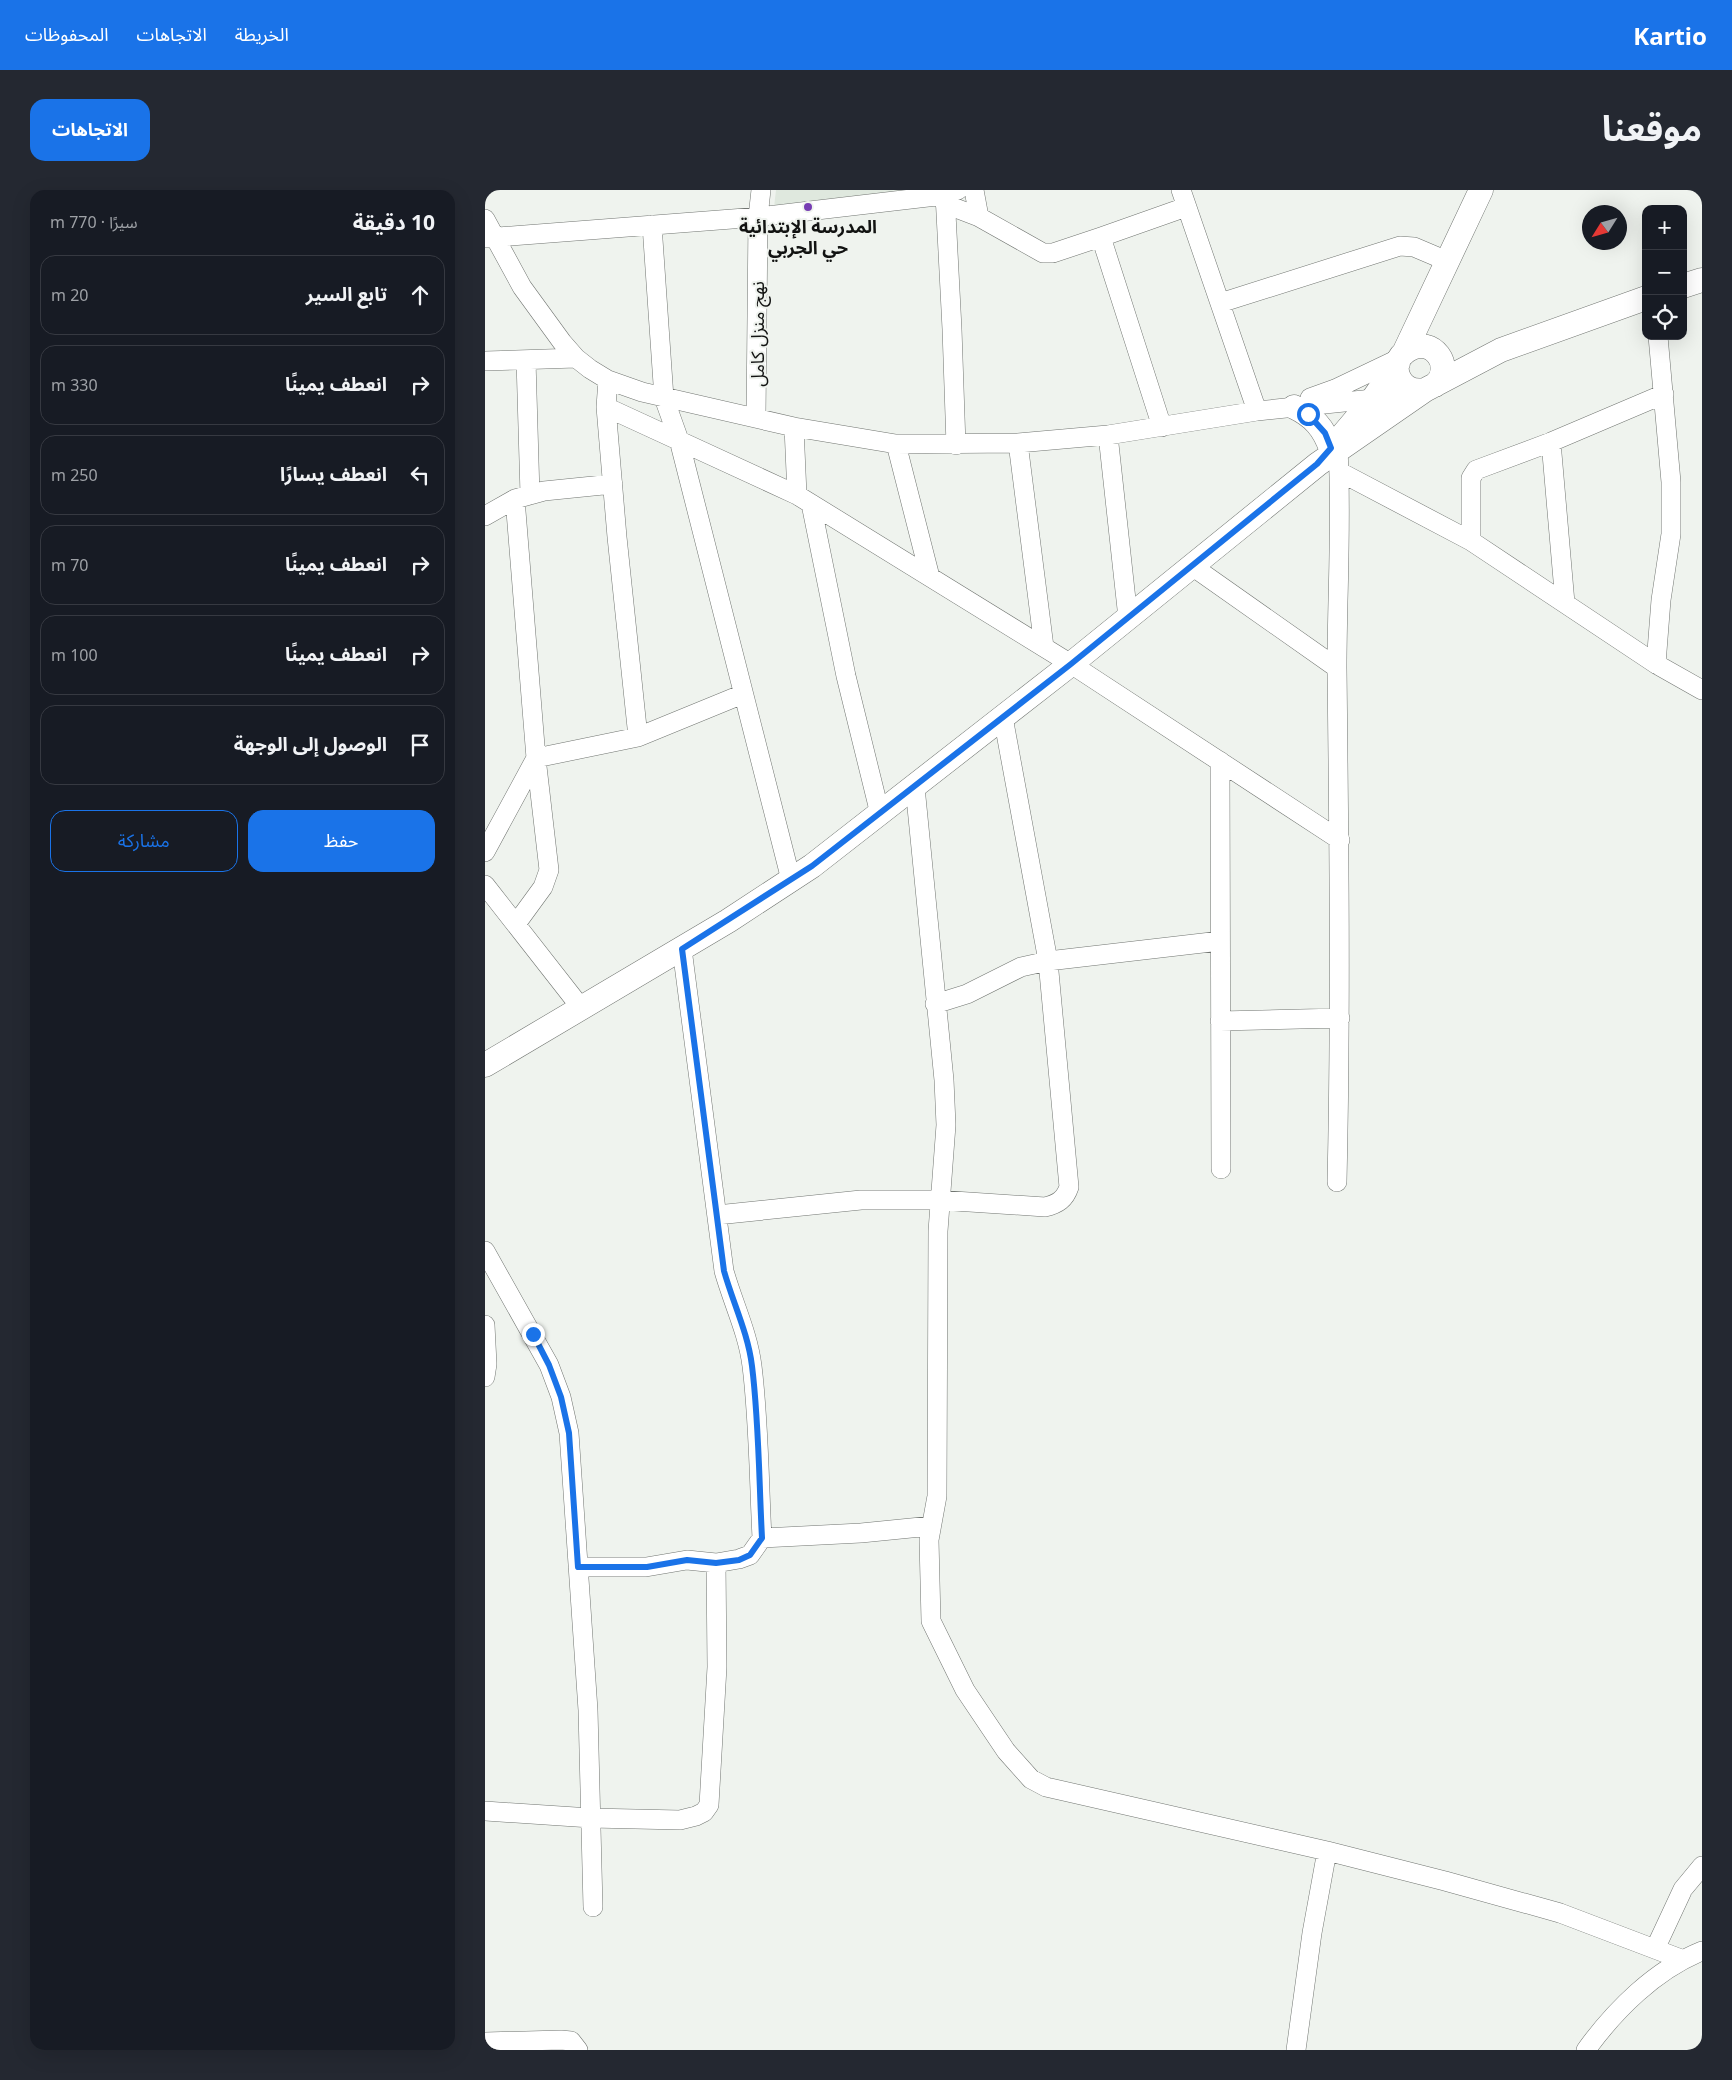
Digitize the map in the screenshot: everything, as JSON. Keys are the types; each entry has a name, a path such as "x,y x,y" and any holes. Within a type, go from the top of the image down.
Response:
{"street":[{"name":"نهج منزل كامل","path":"756,418 758,217 761,190"},
{"path":"974,190 979,217"},
{"path":"1333,455 1401,358 1481,190"},
{"path":"948,195 956,445"},
{"path":"490,237 758,217 948,195 979,217 1043,253 1053,253 1101,237 1183,198 1257,411"},
{"path":"485,219 490,237 545,320 576,358 608,380 665,398 794,427 896,444 1018,443 1108,435 1257,411 1373,399 1424,389 1487,359 1501,350 1642,299"},
{"path":"651,225 665,398 679,440 791,880"},
{"path":"1101,237 1162,427"},
{"path":"1220,303 1400,246 1414,247 1447,261"},
{"path":"1687,285 1702,280"},
{"path":"485,1065 682,949 791,880 915,787 1333,455 1424,389 1439,381 1442,363 1435,351 1432,293"},
{"path":"1657,664 1661,600 1671,534 1671,482 1658,340"},
{"path":"1289,407 1335,389 1401,358 1414,348 1435,351 1501,350"},
{"path":"485,361 576,358"},
{"path":"1401,358 1398,375 1400,380 1408,389 1424,389"},
{"path":"517,924 543,887 549,870 536,758 522,497 526,360"},
{"path":"608,380 607,407 613,484 638,737"},
{"path":"1471,541 1472,473 1482,467 1551,442 1663,394"},
{"path":"607,407 804,500 1071,664 1340,840"},
{"path":"1289,407 1308,414 1325,433 1333,455 1341,503 1337,603 1340,840 1340,1018 1337,1182"},
{"path":"794,427 804,500 880,814"},
{"path":"1108,435 1128,618"},
{"path":"1551,442 1565,603"},
{"path":"1018,443 1044,647"},
{"path":"896,444 930,577"},
{"path":"1333,455 1471,541 1657,664 1702,690"},
{"path":"485,516 522,497 557,489 613,484"},
{"path":"1192,566 1337,668"},
{"path":"485,852 536,758 638,737 743,694"},
{"path":"717,1215 861,1200 939,1200 1045,1207 1055,1204 1067,1194 1069,1187 1048,961 1003,717"},
{"path":"1220,761 1221,1169"},
{"path":"915,787 946,1125 939,1200 937,1496 929,1540 929,1613 935,1632 965,1690 1006,1751 1031,1779 1046,1787 1327,1851 1445,1881 1559,1913 1681,1959"},
{"path":"485,885 582,1009"},
{"path":"935,1004 967,994 1021,967 1048,961 1220,942"},
{"path":"578,1567 647,1567 687,1560 716,1563 739,1560 750,1555 762,1538 752,1366 746,1337 724,1271 682,949"},
{"path":"1220,1021 1340,1018"},
{"path":"485,1251 549,1365 561,1397 569,1433 588,1710 593,1907"},
{"path":"485,1325 487,1364 485,1377"},
{"path":"762,1538 861,1533 931,1526"},
{"path":"485,1811 591,1818 680,1820 704,1812 709,1805 717,1667 716,1563"},
{"path":"1296,2050 1312,1933 1327,1851"},
{"path":"1655,1949 1683,1889 1702,1866"},
{"path":"1586,2050 1605,2024 1645,1986 1681,1959 1702,1951"},
{"path":"485,2042 561,2040 571,2041 578,2050"}],"shaded area":[{"name":"المدرسة الإبتدائية حي الجربي","path":"776,190 908,190 773,216"}],"place":[{"name":"المدرسة الإبتدائية حي الجربي","path":"808,207"}],"route":[{"path":"533,1334 549,1365 561,1397 569,1433 578,1567 647,1567 687,1560 716,1563 739,1560 750,1555 762,1538 752,1366 746,1337 724,1271 682,949 812,866 1071,664 1317,464 1331,448 1325,433 1308,414"}]}
